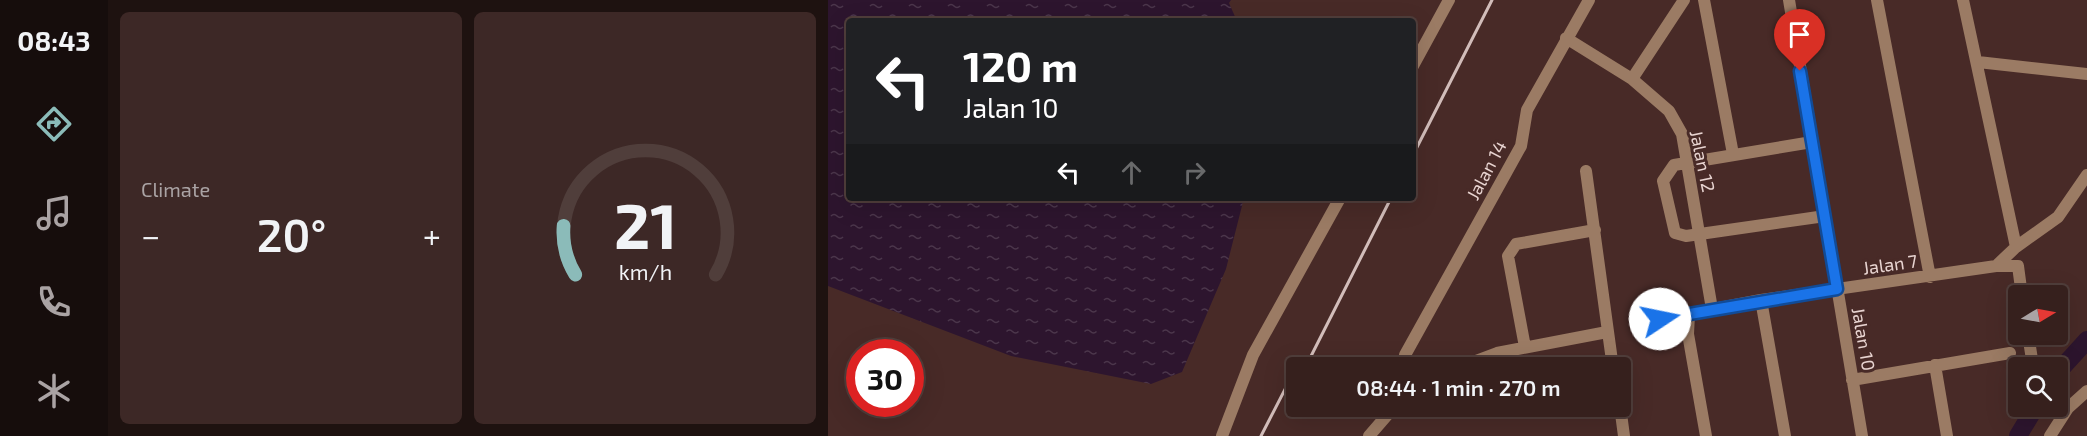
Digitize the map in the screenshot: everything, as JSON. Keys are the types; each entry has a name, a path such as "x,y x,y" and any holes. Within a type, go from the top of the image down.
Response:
{"street":[{"path":"1416,60 1449,0"},
{"name":"Jalan 14","path":"1405,355 1521,146 1527,110 1589,0"},
{"path":"1632,79 1684,0"},
{"path":"1704,0 1733,154"},
{"name":"Jalan 10","path":"1789,0 1862,436"},
{"path":"1877,0 1930,277"},
{"path":"1964,0 2016,247"},
{"name":"Jalan 12","path":"1566,38 1632,79 1669,111 1682,134 1712,309"},
{"path":"1978,62 2087,74"},
{"path":"1812,141 1674,165 1665,175 1666,202 1675,232 1686,236 1700,236 1825,216"},
{"path":"1586,171 1611,357"},
{"path":"1996,266 2016,247 2058,218 2087,175"},
{"path":"1222,436 1253,355 1338,201"},
{"path":"1525,347 1508,256 1510,250 1516,244 1595,230"},
{"name":"Jalan 7","path":"1660,319 1761,300 1996,266 2018,266 2021,285"},
{"path":"1761,300 1785,436"},
{"path":"1689,314 1688,333 1706,436"},
{"path":"1486,357 1525,347 1607,332"},
{"path":"1852,380 2010,353"},
{"path":"1935,365 1947,436"},
{"path":"2050,436 2068,408 2087,391"},
{"path":"1369,436 1385,417"},
{"path":"1621,417 1624,436"}],"water":[{"path":"828,0 1231,0 1229,3 1236,18 846,18 846,201 1243,201 1226,269 1182,372 1151,384 1011,356 828,286"}],"waterway":[{"path":"2068,361 2087,340"},
{"path":"2018,436 2029,417"}],"railway":[{"path":"1416,149 1492,0"},
{"path":"1311,357 1389,201"},
{"path":"1261,436 1286,387"}],"route":[{"path":"1660,319 1761,300 1837,289 1800,71"}]}
